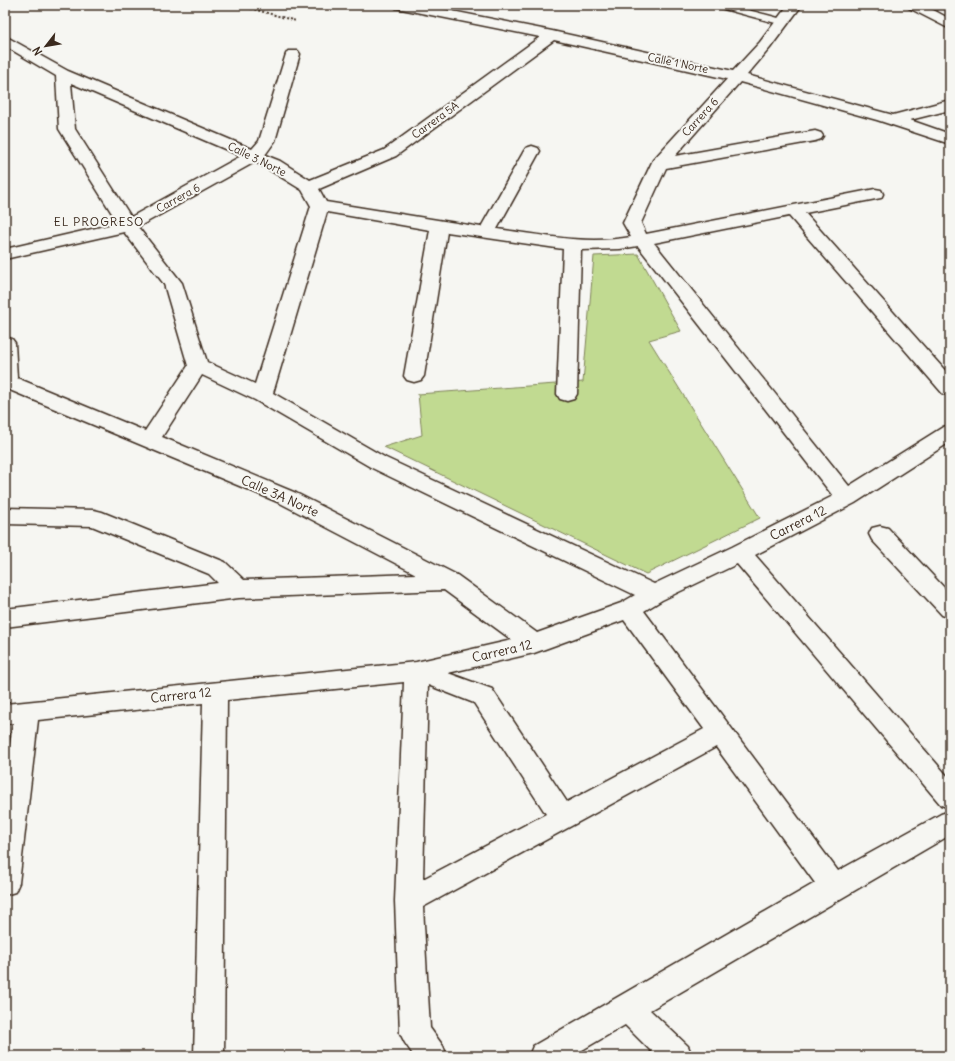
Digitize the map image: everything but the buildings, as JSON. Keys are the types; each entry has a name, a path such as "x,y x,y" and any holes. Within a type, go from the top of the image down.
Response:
{"street":[{"name":"Calle 1 Norte","path":"401,5 552,35 737,76 894,120 950,139"},
{"name":"Carrera 6","path":"643,240 636,232 632,223 658,164 765,45 795,5"},
{"path":"914,5 936,10 950,25"},
{"name":"Carrera 5A","path":"309,187 390,153 552,35"},
{"name":"Calle 3 Norte","path":"5,40 63,74 274,165 309,187 320,206"},
{"name":"Carrera 6","path":"5,254 128,226 254,156 263,148 267,141 293,54"},
{"path":"63,74 67,129 128,226 173,283 198,366 262,395 379,463 654,594"},
{"path":"894,120 950,105"},
{"path":"658,164 815,136"},
{"path":"486,233 532,151"},
{"path":"262,395 320,206 439,226 572,245 620,244 875,194"},
{"path":"794,211 950,389"},
{"path":"414,376 439,226"},
{"path":"643,240 847,498"},
{"path":"567,394 572,245"},
{"path":"5,343 6,381"},
{"path":"149,441 198,366"},
{"name":"Calle 3A Norte","path":"6,381 288,498 449,581 534,644"},
{"name":"Carrera 12","path":"16,713 416,671 534,644 629,609 654,594 740,553 847,498 950,432"},
{"path":"5,516 94,518 217,568 239,589"},
{"path":"880,534 950,609"},
{"path":"740,553 950,797"},
{"path":"5,618 239,589 449,581"},
{"path":"629,609 834,887"},
{"path":"432,1056 414,1033 408,901 416,671 483,696 562,817"},
{"path":"209,1056 215,691"},
{"path":"5,883 16,713"},
{"path":"408,901 719,733"},
{"path":"544,1056 834,887 950,822"},
{"path":"628,1008 677,1056"}],"lane":[{"path":"719,5 783,22"}],"path":[{"path":"239,5 296,21"}],"green space":[{"path":"638,254 681,331 649,340 760,518 646,574 384,447 422,435 418,394 583,382 594,256"}],"district":[{"name":"EL PROGRESO","path":"99,221"}]}
